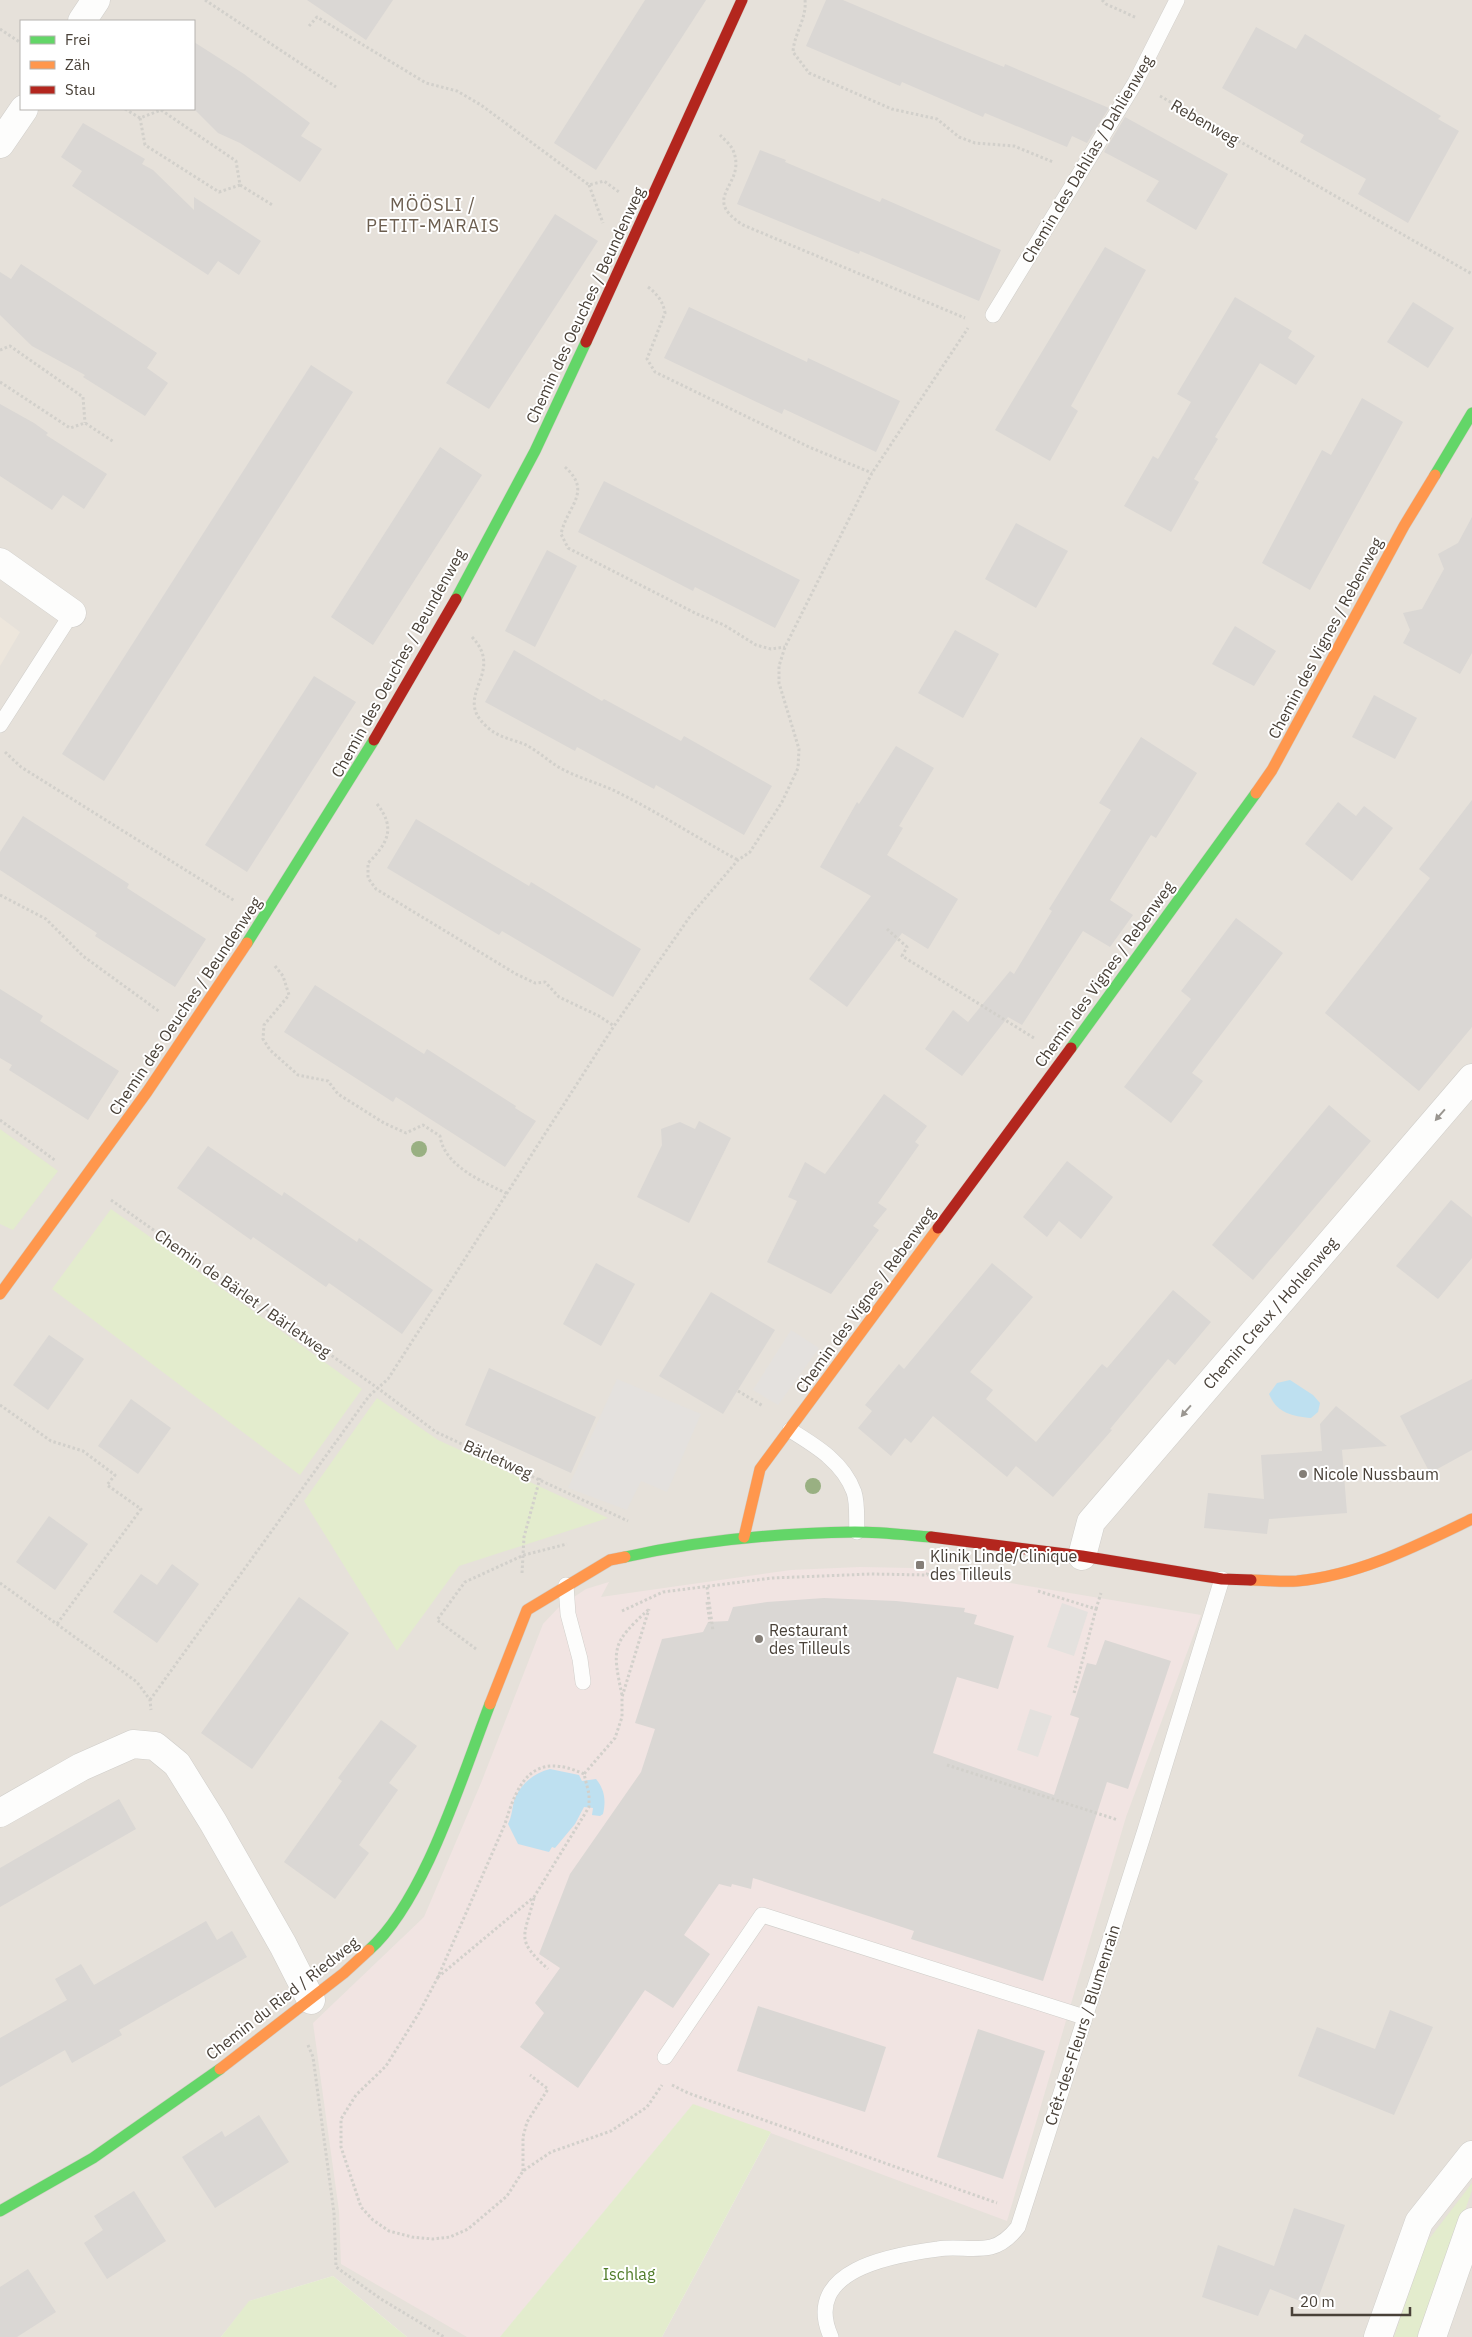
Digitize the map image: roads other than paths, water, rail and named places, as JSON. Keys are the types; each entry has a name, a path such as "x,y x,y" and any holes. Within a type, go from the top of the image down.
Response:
{"street":[{"path":"83,20 96,0"},
{"name":"Chemin des Oeuches / Beundenweg","path":"0,1294 86,1181 182,1044 349,785 449,608 536,448 647,213 742,0"},
{"path":"0,144 23,110"},
{"name":"Chemin des Vignes / Rebenweg","path":"744,1537 760,1468 790,1430 1064,1057 1272,770 1404,526 1472,413"},
{"path":"0,562 72,613"},
{"name":"Chemin Creux / Hohlenweg","path":"1082,1556 1091,1522 1472,1078"},
{"path":"566,1585 610,1560 661,1549 744,1537 857,1532 954,1538 1082,1556 1222,1580 1296,1581 1353,1571 1404,1552 1472,1519"},
{"name":"Chemin du Ried / Riedweg","path":"0,2211 93,2158 220,2069 301,2007 375,1945 406,1905 437,1840 528,1610 566,1585"},
{"path":"0,1813 81,1767 133,1744 155,1746 177,1764 208,1814 283,1946 301,2007"},
{"path":"1378,2337 1419,2222 1472,2155"},
{"path":"1432,2337 1472,2222"}],"lane":[{"name":"Chemin des Dahlias / Dahlienweg","path":"993,315 1135,83 1178,0"},
{"path":"0,725 72,613"},
{"path":"790,1430 820,1448 843,1470 854,1494 857,1532"},
{"name":"Crêt-des-Fleurs / Blumenrain","path":"831,2337 825,2316 826,2298 830,2290 845,2276 865,2265 940,2248 992,2247 1009,2238 1018,2227 1145,1830 1222,1580"},
{"path":"566,1585 568,1614 572,1636 580,1659 583,1682"},
{"path":"665,2056 762,1915 1084,2017"}],"water":[{"path":"1290,1380 1313,1395 1320,1403 1318,1412 1311,1418 1291,1415 1272,1400 1269,1394 1277,1383"},
{"path":"550,1769 579,1775 582,1781 596,1779 603,1791 604,1805 603,1814 600,1816 592,1815 593,1808 584,1807 575,1824 555,1848 552,1847 549,1852 518,1844 508,1824 514,1801 520,1789 533,1776"}],"place":[{"name":"Nicole Nussbaum","path":"1303,1474"},
{"name":"Klinik Linde/Clinique des Tilleuls","path":"920,1565"},
{"name":"Restaurant des Tilleuls","path":"759,1639"}],"district":[{"name":"MÖÖSLI / PETIT-MARAIS","path":"433,214"}],"park label":[{"name":"Ischlag","path":"629,2274"}]}
